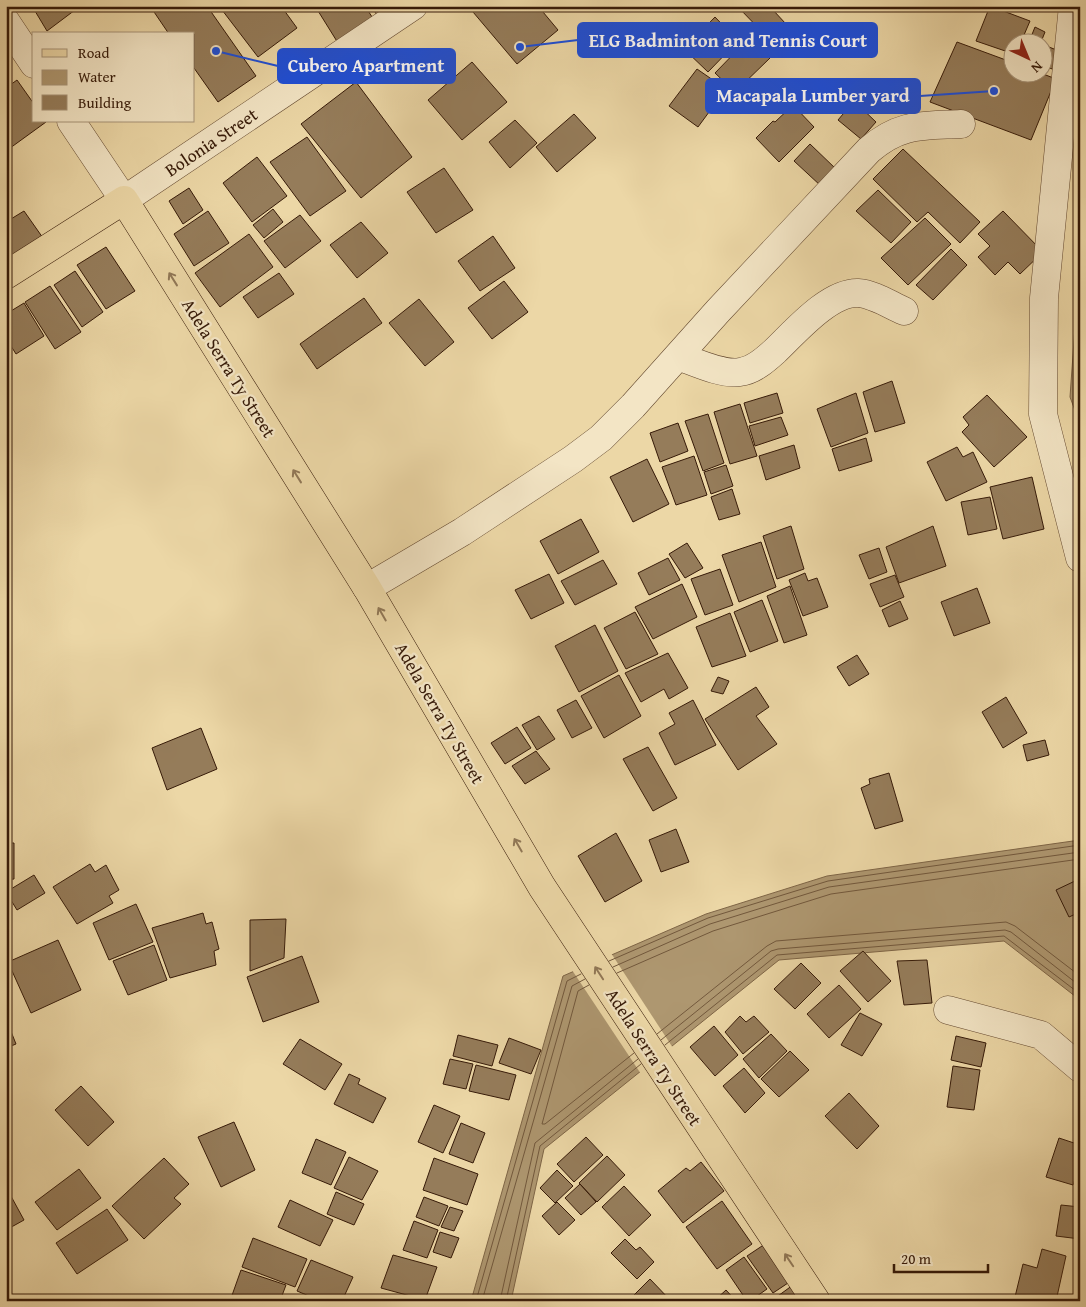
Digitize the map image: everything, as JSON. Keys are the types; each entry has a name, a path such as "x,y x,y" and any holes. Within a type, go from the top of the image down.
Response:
{"main road":[{"name":"Bolonia Street","path":"6,275 124,200"},
{"name":"Adela Serra Ty Street","path":"124,200 367,588 542,887 816,1301"}],"street":[{"name":"Bolonia Street","path":"124,200 413,6"},
{"path":"1073,6 1044,298 1043,414 1080,558"},
{"path":"6,22 32,61"},
{"name":"Adela Serra Ty Street","path":"73,122 124,200"},
{"path":"367,588 462,532 594,443 633,406 718,311 882,138 900,129 913,126 961,124"},
{"path":"678,356 728,372 747,371 768,357 824,306 848,294 859,293 870,296 904,311"},
{"path":"948,1010 1041,1035 1080,1068"}],"water":[{"path":"1080,256 1080,424 1070,397"},
{"path":"1080,840 1080,1000 1004,941 779,960 544,1149 511,1301 471,1301 563,976 706,914 827,876"}],"pier":[{"path":"611,953 673,1048 641,1074 572,970"}],"building":[{"path":"32,6 73,6 75,10 47,31"},
{"path":"150,6 207,6 256,76 218,102 195,69 195,32 168,32"},
{"path":"219,6 281,6 297,28 258,57"},
{"path":"315,6 365,6 374,20 338,43"},
{"path":"371,6 398,6 379,18"},
{"path":"479,6 538,6 558,30 517,64 473,12"},
{"path":"737,6 777,6 773,10 786,24 770,40"},
{"path":"990,6 1030,21 1025,32 1004,32 1004,51 976,41"},
{"path":"715,17 738,41 708,72 684,49"},
{"path":"1035,27 1045,32 1033,32"},
{"path":"749,38 770,58 735,92 715,73"},
{"path":"957,42 1004,59 1004,82 1054,82 1054,78 1056,79 1031,140 930,102"},
{"path":"1054,49 1059,51 1054,70"},
{"path":"472,62 507,102 462,140 428,100"},
{"path":"697,69 726,89 698,127 669,106"},
{"path":"17,80 32,101 32,122 46,122 6,151 6,88"},
{"path":"356,82 412,157 361,198 301,124"},
{"path":"854,101 876,122 861,139 838,120"},
{"path":"793,105 814,127 779,162 756,138"},
{"path":"574,114 596,138 557,172 536,147"},
{"path":"515,120 537,143 510,168 489,142"},
{"path":"307,137 346,191 310,216 270,162"},
{"path":"810,144 836,169 821,186 794,161"},
{"path":"903,149 980,222 960,243 928,212 917,222 873,179"},
{"path":"257,157 287,196 252,222 223,183"},
{"path":"444,168 473,210 436,233 407,192"},
{"path":"189,188 203,210 183,224 169,201"},
{"path":"878,190 911,222 891,243 856,211"},
{"path":"273,209 283,222 264,238 253,225"},
{"path":"24,211 43,238 6,260 6,222"},
{"path":"208,211 229,243 194,266 174,234"},
{"path":"1003,211 1043,252 1020,274 1008,262 995,275 978,257 990,246 978,234"},
{"path":"300,215 321,241 285,268 264,241"},
{"path":"925,218 951,244 908,285 881,258"},
{"path":"361,222 388,253 357,278 330,245"},
{"path":"249,234 273,267 220,307 195,273"},
{"path":"493,236 515,268 480,291 458,261"},
{"path":"106,247 135,291 106,309 77,265"},
{"path":"951,249 967,265 933,300 916,285"},
{"path":"75,271 103,312 82,327 54,285"},
{"path":"279,273 294,294 258,318 243,297"},
{"path":"504,281 528,312 492,339 468,308"},
{"path":"50,286 81,332 55,349 25,302"},
{"path":"364,298 382,323 317,369 300,344"},
{"path":"419,299 454,342 425,366 389,323"},
{"path":"24,303 44,336 16,354 6,338 6,314"},
{"path":"892,381 905,423 875,432 863,392"},
{"path":"777,393 783,413 750,423 744,403"},
{"path":"856,393 868,433 831,447 817,409"},
{"path":"987,395 1027,437 994,467 962,432 969,425 963,417"},
{"path":"740,404 757,456 730,464 714,412"},
{"path":"708,414 724,463 703,471 685,421"},
{"path":"781,417 788,435 755,446 749,426"},
{"path":"678,423 688,451 660,462 650,433"},
{"path":"866,438 872,461 839,471 832,449"},
{"path":"794,445 800,468 766,480 759,456"},
{"path":"957,447 963,457 973,452 987,482 946,501 927,462"},
{"path":"694,456 707,495 676,505 662,467"},
{"path":"647,459 669,504 633,522 610,477"},
{"path":"726,465 733,486 711,494 704,472"},
{"path":"1032,477 1044,529 1003,539 990,487"},
{"path":"732,489 740,514 719,520 711,497"},
{"path":"990,497 997,529 968,535 961,502"},
{"path":"581,519 599,552 558,574 540,541"},
{"path":"791,526 804,569 777,579 763,536"},
{"path":"933,526 946,566 899,583 886,547"},
{"path":"761,542 776,587 739,602 722,555"},
{"path":"687,543 703,568 685,578 669,554"},
{"path":"879,548 887,572 869,579 859,555"},
{"path":"668,558 680,580 649,595 638,573"},
{"path":"603,560 617,584 575,605 561,581"},
{"path":"720,569 733,605 705,615 691,579"},
{"path":"805,573 808,581 817,578 828,607 803,616 789,580"},
{"path":"549,574 564,603 531,619 515,590"},
{"path":"895,575 904,597 880,607 870,584"},
{"path":"682,584 697,617 653,639 635,607"},
{"path":"790,586 807,635 784,643 767,596"},
{"path":"977,588 990,623 954,636 941,602"},
{"path":"762,600 778,641 750,652 734,612"},
{"path":"900,601 908,619 889,627 882,610"},
{"path":"635,612 658,654 626,669 604,628"},
{"path":"730,613 746,656 712,667 696,627"},
{"path":"595,625 618,671 579,692 555,646"},
{"path":"668,653 688,688 669,699 664,689 641,702 625,673"},
{"path":"857,655 869,674 849,686 837,667"},
{"path":"619,675 641,716 604,738 581,696"},
{"path":"718,677 729,681 723,694 711,691"},
{"path":"756,687 769,707 756,716 777,744 738,770 705,719"},
{"path":"1006,697 1027,733 1003,748 982,712"},
{"path":"576,700 592,728 572,738 557,710"},
{"path":"693,700 716,745 675,765 659,733 675,724 669,713"},
{"path":"539,716 555,739 537,750 522,725"},
{"path":"517,727 531,748 505,764 491,743"},
{"path":"201,728 217,769 167,790 152,748"},
{"path":"1045,740 1049,755 1027,761 1023,745"},
{"path":"648,747 677,798 653,811 623,759"},
{"path":"536,751 550,769 525,784 512,766"},
{"path":"889,773 903,821 875,829 861,788 870,784 869,779"},
{"path":"676,829 689,862 661,872 649,840"},
{"path":"616,833 642,881 605,902 578,856"},
{"path":"6,843 14,843 14,879 6,880"},
{"path":"90,864 95,872 106,865 119,890 109,896 113,903 77,924 53,887"},
{"path":"34,875 45,893 17,910 6,892"},
{"path":"1075,881 1080,890 1080,912 1069,917 1056,890"},
{"path":"136,904 153,942 109,960 93,923"},
{"path":"203,913 206,924 212,922 219,949 214,951 216,965 170,978 152,928"},
{"path":"286,919 284,958 250,971 250,920"},
{"path":"58,940 81,990 31,1013 8,962"},
{"path":"154,945 167,980 128,995 113,961"},
{"path":"863,951 891,981 868,1002 840,971"},
{"path":"302,956 319,1002 263,1022 247,977"},
{"path":"927,960 932,1003 904,1005 897,961"},
{"path":"801,963 821,983 795,1009 774,989"},
{"path":"839,985 861,1009 829,1038 807,1014"},
{"path":"860,1013 882,1024 862,1056 841,1045"},
{"path":"740,1016 746,1022 754,1016 769,1032 743,1054 725,1032"},
{"path":"6,1019 16,1044 6,1048"},
{"path":"714,1026 738,1055 715,1076 690,1047"},
{"path":"771,1034 787,1051 759,1078 743,1059"},
{"path":"458,1035 498,1045 492,1066 453,1056"},
{"path":"956,1036 986,1043 981,1067 951,1060"},
{"path":"509,1038 541,1050 531,1074 499,1063"},
{"path":"300,1039 342,1064 325,1090 283,1064"},
{"path":"790,1051 809,1070 779,1097 761,1079"},
{"path":"450,1059 473,1064 466,1089 443,1084"},
{"path":"476,1065 516,1075 509,1100 469,1091"},
{"path":"953,1066 980,1070 974,1110 947,1107"},
{"path":"744,1068 765,1093 745,1113 723,1086"},
{"path":"349,1074 360,1079 358,1084 386,1098 373,1123 334,1104"},
{"path":"81,1086 114,1122 88,1146 55,1110"},
{"path":"849,1093 879,1126 857,1149 825,1116"},
{"path":"434,1105 460,1116 443,1153 418,1142"},
{"path":"234,1122 255,1170 221,1187 198,1137"},
{"path":"461,1123 485,1133 473,1163 449,1154"},
{"path":"586,1137 603,1155 574,1182 557,1164"},
{"path":"1059,1138 1080,1145 1080,1164 1073,1185 1046,1177"},
{"path":"316,1139 346,1152 331,1185 302,1173"},
{"path":"607,1156 625,1175 597,1202 579,1183"},
{"path":"349,1157 378,1171 362,1200 334,1188"},
{"path":"164,1158 189,1184 174,1198 181,1204 144,1239 112,1206"},
{"path":"434,1158 478,1174 467,1205 423,1190"},
{"path":"701,1162 724,1191 683,1223 658,1191 686,1168 690,1171"},
{"path":"79,1169 101,1198 57,1230 35,1202"},
{"path":"557,1170 573,1186 555,1203 540,1188"},
{"path":"580,1184 596,1202 581,1215 565,1198"},
{"path":"624,1186 651,1215 629,1236 602,1207"},
{"path":"6,1187 24,1220 6,1230"},
{"path":"336,1192 364,1204 354,1225 327,1214"},
{"path":"424,1197 448,1206 439,1226 416,1217"},
{"path":"290,1200 333,1220 320,1246 278,1227"},
{"path":"722,1201 752,1244 717,1269 686,1227"},
{"path":"557,1202 575,1220 559,1235 542,1216"},
{"path":"1061,1205 1080,1207 1080,1239 1056,1236"},
{"path":"450,1207 463,1211 454,1231 441,1227"},
{"path":"107,1209 128,1240 77,1274 56,1243"},
{"path":"414,1221 438,1230 427,1258 403,1250"},
{"path":"440,1232 459,1238 451,1258 433,1252"},
{"path":"253,1238 307,1259 295,1287 242,1267"},
{"path":"625,1239 636,1250 640,1247 654,1262 637,1279 611,1253"},
{"path":"765,1244 791,1281 773,1293 747,1256"},
{"path":"1042,1249 1066,1256 1056,1301 1014,1301 1023,1264 1037,1268"},
{"path":"393,1255 437,1267 425,1300 381,1288"},
{"path":"744,1257 767,1289 750,1301 747,1301 726,1270"},
{"path":"311,1260 353,1277 342,1301 321,1301 297,1291"},
{"path":"241,1270 286,1285 280,1301 230,1301"},
{"path":"650,1279 671,1301 628,1301"},
{"path":"793,1285 804,1301 771,1301"},
{"path":"726,1290 736,1301 714,1301"}],"place":[{"name":"ELG Badminton and Tennis Court","path":"520,47"},
{"name":"Cubero Apartment","path":"216,51"},
{"name":"Macapala Lumber yard","path":"994,91"}]}
